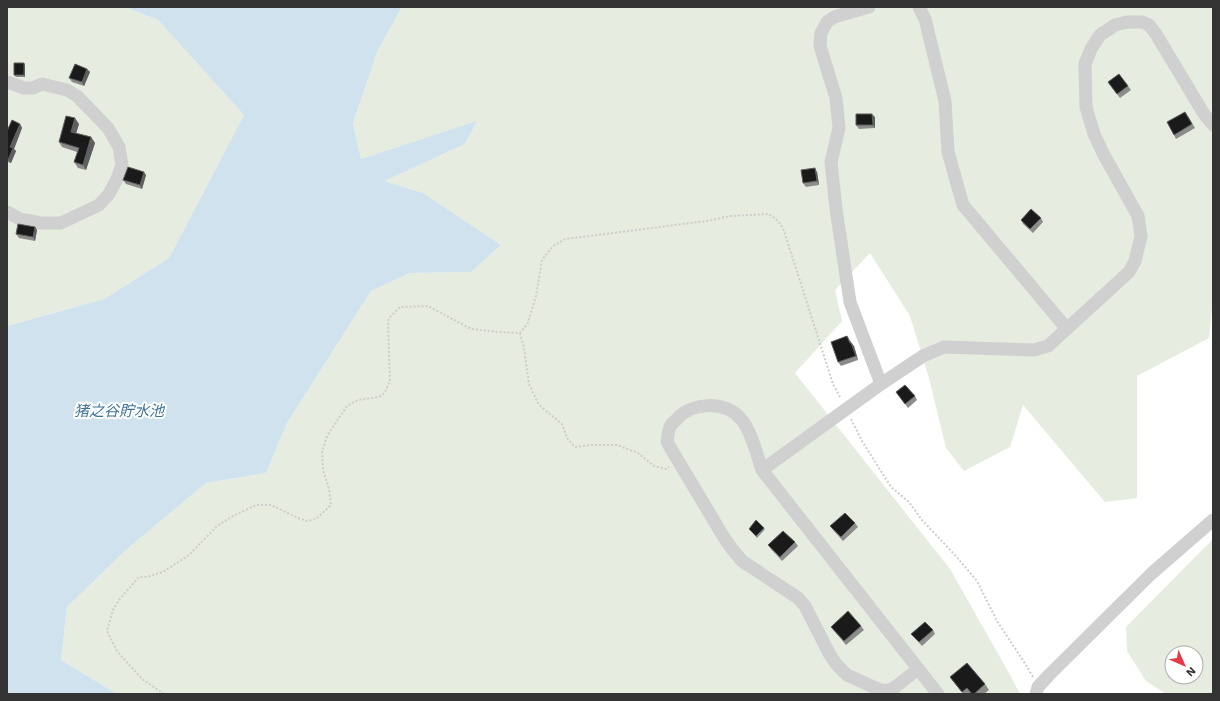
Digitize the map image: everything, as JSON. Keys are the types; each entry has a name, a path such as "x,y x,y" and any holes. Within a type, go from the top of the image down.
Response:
{"street":[{"path":"869,7 834,17 827,22 820,33 820,46 836,98 839,128 831,162 836,209 850,302 880,384"},
{"path":"919,7 925,19 945,101 948,152 963,205 1067,329"},
{"path":"762,470 880,384 923,356 944,347 1034,350 1048,346 1129,272 1135,261 1141,236 1138,216 1104,155 1094,134 1086,107 1085,64 1091,49 1100,35 1115,25 1127,22 1142,22 1149,25 1156,34 1204,114 1213,125"},
{"path":"7,82 24,88 33,88 42,84 67,90 77,96 108,128 119,148 122,165 118,179 109,194 99,205 61,223 42,223 20,218 7,212"},
{"path":"918,669 894,688 887,691 878,689 847,674 836,664 805,606 798,598 742,561 723,536 667,442 670,426 680,415 692,408 710,405 731,411 742,419 750,435 762,470 938,694"},
{"path":"1037,690 1151,574 1213,520"}],"path":[{"path":"520,333 528,323 536,296 542,260 553,246 565,239 699,222 730,216 769,214 778,221 783,228 833,384 862,441 890,487 908,502 922,520 977,581 997,621 1024,662 1037,690"},
{"path":"164,694 142,679 117,651 107,631 113,610 119,600 139,578 163,572 189,554 217,526 233,516 256,505 271,506 307,521 316,519 331,505 330,490 323,470 322,452 327,436 347,406 358,400 381,396 385,392 390,381 388,324 390,318 400,307 428,306 470,329 520,333"},
{"path":"520,333 524,348 529,384 539,405 562,424 567,438 575,447 591,445 617,445 638,453 654,466 666,469 678,460"}],"shaded area":[{"path":"7,7 125,7 158,20 244,115 169,258 104,299 7,326"},
{"path":"402,7 1213,7 1213,299 1209,338 1137,376 1137,498 1105,502 1023,405 1010,447 964,471 946,448 929,378 910,316 870,253 835,290 842,321 795,373 950,569 1020,694 117,694 61,660 67,607 126,550 206,483 266,473 287,423 371,291 410,273 471,272 501,245 423,193 383,181 465,144 476,122 361,159 353,123 378,50"},
{"path":"1213,539 1213,694 1166,694 1146,681 1127,651 1126,627"}],"water":[{"name":"猪之谷貯水池","path":"125,7 402,7 378,50 353,123 361,159 477,121 465,144 384,181 423,193 501,245 471,272 410,273 371,291 287,423 266,473 206,483 126,550 67,607 61,660 117,694 7,694 7,326 104,299 169,258 244,115 158,20"}],"building":[{"path":"14,63 24,63 24,75 14,75"},
{"path":"75,64 87,69 82,82 69,78"},
{"path":"1119,74 1128,86 1117,94 1108,82"},
{"path":"1185,112 1192,124 1174,135 1167,122"},
{"path":"856,114 872,114 873,125 856,125"},
{"path":"66,116 75,118 71,132 91,137 83,165 74,162 79,148 59,142"},
{"path":"12,120 20,124 10,147 13,148 8,160 7,131"},
{"path":"128,167 144,172 140,185 123,180"},
{"path":"815,168 817,181 803,183 801,170"},
{"path":"1031,209 1041,218 1030,229 1021,220"},
{"path":"18,224 35,227 33,237 16,234"},
{"path":"847,336 856,356 838,362 831,342"},
{"path":"905,385 915,396 905,404 896,392"},
{"path":"845,513 855,523 841,537 830,526"},
{"path":"756,520 764,528 756,536 749,529"},
{"path":"783,531 795,542 780,557 768,545"},
{"path":"848,611 861,626 844,641 831,627"},
{"path":"925,622 933,630 919,642 911,634"},
{"path":"967,663 985,684 974,694 972,694 967,688 962,692 950,677"}]}
